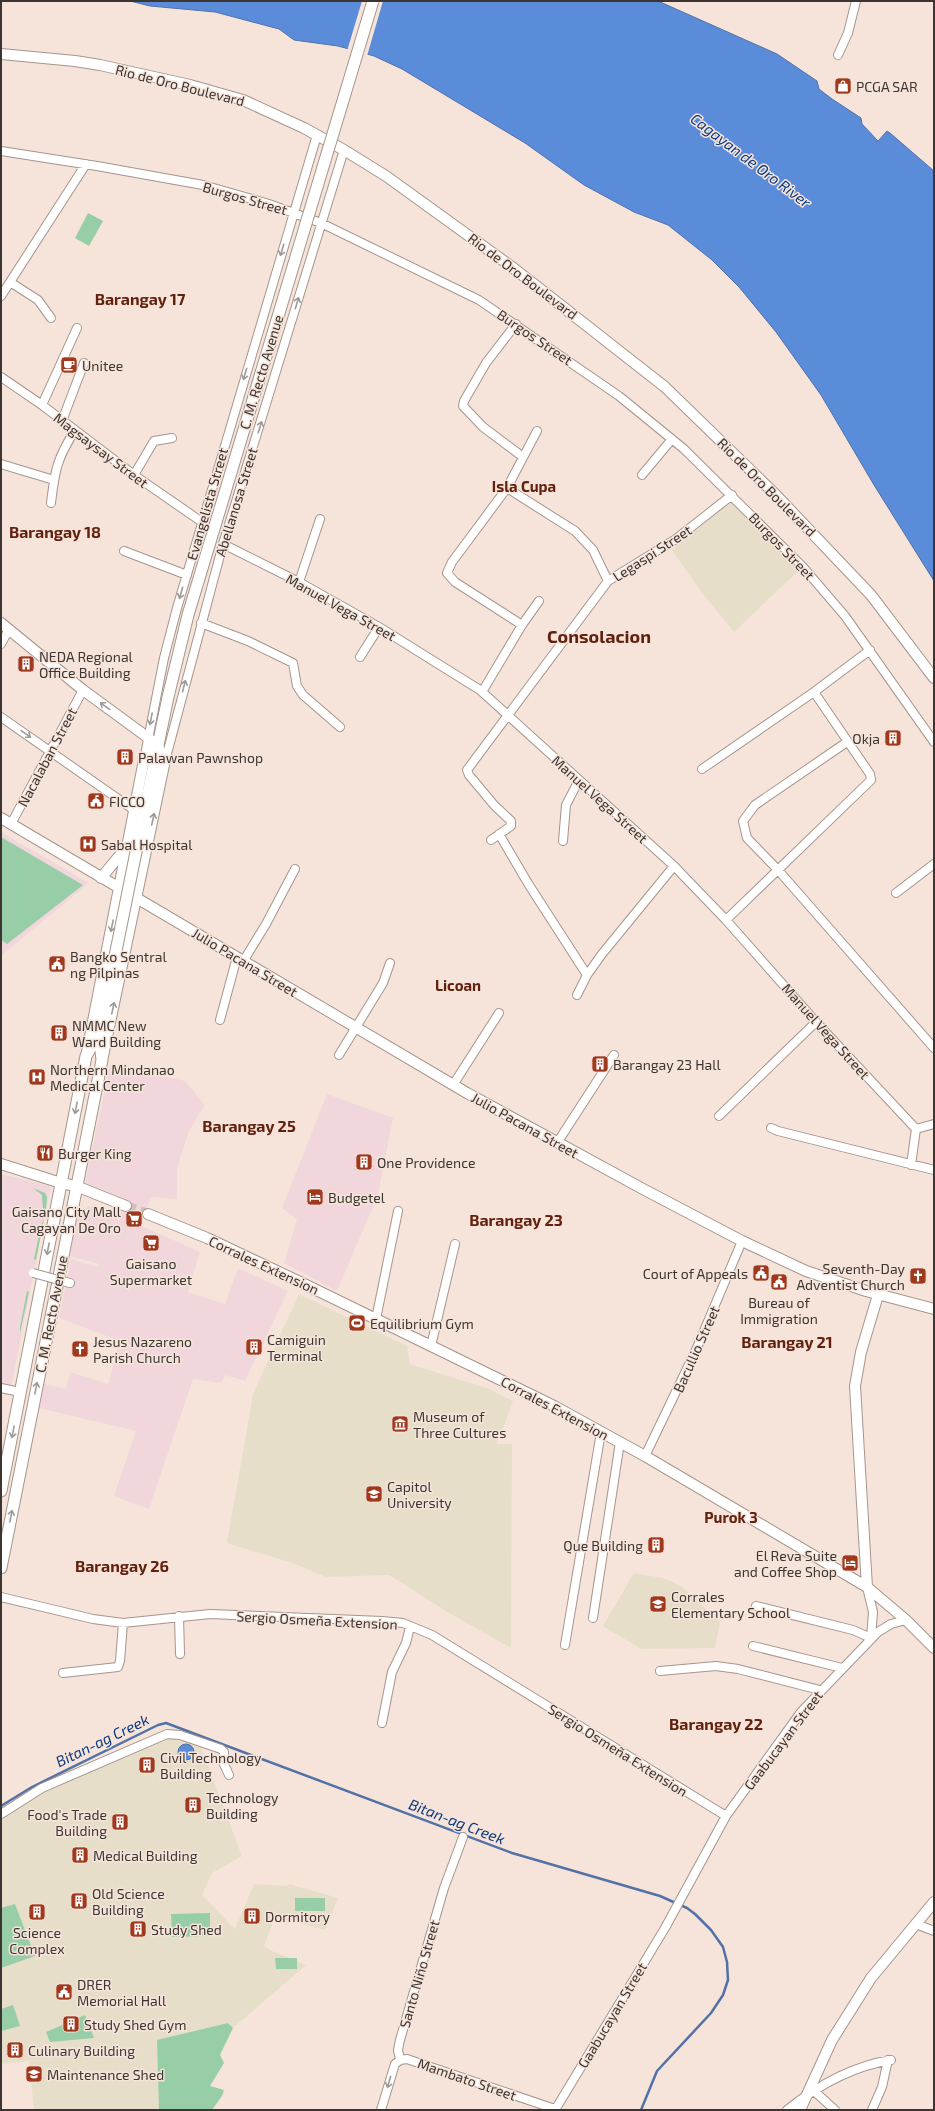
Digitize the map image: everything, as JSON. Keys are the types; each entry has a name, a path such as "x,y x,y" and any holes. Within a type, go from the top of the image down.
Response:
{"highway":[{"name":"C. M. Recto Avenue","path":"1,1491 86,1056 99,1033 158,745 188,615 373,1"},
{"name":"C. M. Recto Avenue","path":"1,1568 102,1060 99,1033"}],"main road":[{"name":"Rio de Oro Boulevard","path":"1,54 75,61 190,85 243,100 317,135 386,176 464,231 610,342 665,388 775,494 861,583 901,633 934,678"},
{"path":"5,626 83,690 158,745 144,760"},
{"name":"C. M. Recto Avenue","path":"102,1060 164,765 158,745"},
{"name":"C. M. Recto Avenue","path":"86,1056 144,760"},
{"name":"Julio Pacana Street","path":"1,818 453,1085 557,1143 742,1241 806,1271 934,1310"},
{"path":"101,878 127,846"},
{"path":"1,1164 61,1183 76,1186 126,1206"},
{"name":"Corrales Extension","path":"148,1214 207,1238 376,1319 554,1406 620,1442 867,1586 906,1620 934,1648"},
{"path":"867,1586 855,1386 861,1352 878,1294"},
{"path":"800,2110 811,2092 832,2040 871,1978 934,1902"}],"street":[{"path":"838,55 848,33 856,1"},
{"name":"Evangelista Street","path":"144,760 164,658 202,522 317,135"},
{"name":"Abellanosa Street","path":"164,765 223,544 344,150"},
{"name":"Burgos Street","path":"1,151 86,164 203,185 294,212 321,223 466,292 516,324 624,400 684,448 803,567 845,616 934,742"},
{"path":"1,296 86,164"},
{"path":"10,282 38,300 51,318"},
{"path":"516,324 486,362 464,401 463,406 483,427 523,457"},
{"path":"42,405 77,328"},
{"path":"62,421 84,363"},
{"name":"Magsaysay Street","path":"1,377 42,405 134,475 202,522"},
{"path":"51,503 54,480 60,454 75,430"},
{"path":"522,625 455,582 447,573 452,562 507,488 537,431"},
{"path":"134,475 154,441 172,438"},
{"path":"642,475 672,439"},
{"path":"1,464 54,480"},
{"path":"507,488 575,531 593,550 608,581"},
{"name":"Legaspi Street","path":"499,834 511,826 511,821 494,805 469,775 467,770 608,581 676,539 732,495"},
{"path":"299,582 320,519"},
{"name":"Manuel Vega Street","path":"223,544 299,582 379,627 482,692 674,866 726,920 816,1022 916,1129"},
{"path":"124,551 187,575"},
{"path":"482,692 522,625 539,601"},
{"path":"201,623 248,641 293,663 297,686 303,695 340,727"},
{"path":"1,644 5,626"},
{"path":"360,657 379,627"},
{"path":"702,769 814,692 870,650"},
{"name":"Nacalaban Street","path":"11,824 83,690"},
{"path":"726,920 871,780 870,774 814,692"},
{"path":"1,717 134,810"},
{"path":"847,742 755,805 743,821 747,838 778,870 934,1048"},
{"path":"563,841 566,805 578,780"},
{"path":"491,840 499,834 529,885 587,975"},
{"path":"896,893 934,864"},
{"path":"577,995 587,975 607,948 674,866"},
{"path":"220,1020 240,959 266,924 295,869"},
{"path":"339,1055 383,983 390,963"},
{"path":"453,1085 499,1013"},
{"path":"719,1116 816,1022"},
{"path":"557,1143 614,1055"},
{"path":"911,1165 916,1129 934,1124"},
{"path":"771,1128 934,1170"},
{"path":"376,1319 398,1211"},
{"name":"Bacullio Street","path":"645,1456 696,1350 742,1241"},
{"path":"431,1346 455,1244"},
{"path":"33,1273 70,1283"},
{"path":"1,1388 20,1392"},
{"path":"564,1645 601,1432"},
{"path":"593,1618 620,1442"},
{"path":"756,1606 853,1630 871,1638 873,1612 867,1586"},
{"name":"Sergio Osmeña Extension","path":"1,1597 83,1617 123,1622 141,1622 179,1616 210,1614 394,1621 432,1635 726,1816"},
{"path":"179,1616 180,1654"},
{"name":"Gaabucayan Street","path":"555,2109 665,1928 726,1816 801,1712 820,1690 871,1638 885,1627 906,1620"},
{"path":"63,1673 118,1667 120,1660 123,1622"},
{"path":"382,1723 392,1672 406,1643 410,1627"},
{"path":"753,1646 842,1668"},
{"path":"660,1671 716,1666 738,1669 820,1690"},
{"path":"1,1814 42,1788 162,1735 180,1735 221,1749 224,1752 223,1762 229,1774"},
{"name":"Santo Niño Street","path":"381,2110 394,2067 400,2060 398,2050 400,2040 444,1888 463,1837"},
{"path":"916,1924 934,1931"},
{"name":"Mambato Street","path":"400,2060 410,2059 555,2109"},
{"path":"787,2110 811,2092 863,2066 890,2060 882,2087 872,2110"},
{"path":"811,2092 835,2110"}],"shaded area":[{"path":"735,498 799,570 734,632 699,589 672,550"},
{"path":"1,832 89,883 1,956"},
{"path":"110,1065 185,1081 205,1105 189,1131 177,1168 177,1199 151,1197 140,1225 200,1252 188,1292 225,1304 238,1268 288,1291 245,1381 225,1375 221,1383 193,1379 149,1509 114,1496 136,1431 39,1408 44,1384 66,1389 70,1372 108,1384 120,1341 59,1318 71,1259 98,1267 99,1264 70,1256 79,1210 85,1211 88,1206 119,1215 118,1227 124,1198 85,1183"},
{"path":"327,1094 393,1118 378,1195 337,1291 284,1263 297,1219 282,1208"},
{"path":"1,1174 51,1186 11,1388 1,1386"},
{"name":"Capitol University","path":"299,1294 407,1346 410,1364 489,1389 513,1401 497,1444 512,1444 511,1648 451,1614 389,1575 326,1577 292,1563 227,1543 253,1394"},
{"name":"Corrales Elementary School","path":"634,1573 663,1578 681,1586 720,1622 715,1648 641,1649 603,1626"},
{"path":"171,1735 200,1745 242,1856 212,1873 202,1895 235,1929 254,1884 288,1886 289,1884 338,1898 325,1930 275,1917 264,1946 272,1951 306,1965 233,2028 228,2023 158,2040 159,2110 34,2110 29,2061 1,2064 1,1817 43,1791"}],"green space":[{"path":"88,213 103,221 89,246 75,238"},
{"path":"1,837 83,885 7,944 1,940"},
{"path":"33,1188 45,1193 47,1197 46,1209 43,1209 42,1195"},
{"path":"44,1219 36,1260 34,1259 41,1225"},
{"path":"27,1291 29,1292 20,1333 20,1327"},
{"path":"295,1898 325,1898 325,1911 295,1911"},
{"path":"15,1904 35,1956 1,1968 1,1908"},
{"path":"210,1913 210,1936 172,1937 171,1914"},
{"path":"275,1958 297,1958 297,1969 276,1969"},
{"path":"13,2005 20,2026 1,2031 1,2009"},
{"path":"85,2015 94,2038 50,2042 46,2032"},
{"path":"228,2023 233,2028 220,2055 224,2063 210,2086 224,2090 222,2096 212,2110 159,2110 157,2040"}],"water":[{"name":"Cagayan de Oro River","path":"130,1 658,1 777,54 817,81 819,89 861,118 862,124 878,141 887,131 890,133 934,171 934,581 874,485 821,395 776,332 739,287 712,260 668,225 634,212 584,185 525,143 402,69 374,56 338,46 294,40 279,29 215,12 150,6"},
{"path":"186,1744 193,1749 194,1752 189,1759 186,1760 179,1755 178,1752 183,1745"}],"pier":[{"path":"362,1 383,1 367,56 347,51"}],"waterway":[{"name":"Bitan-ag Creek","path":"1,1806 32,1787 158,1725 166,1723 512,1853 660,1896 687,1908 711,1930 723,1947 727,1962 728,1980 723,1995 711,2013 657,2071 641,2110"}],"tunnel":[{"path":"126,1206 148,1214"}],"place":[{"name":"PCGA SAR","path":"843,86"},
{"name":"Unitee","path":"69,365"},
{"name":"NEDA Regional Office Building","path":"26,664"},
{"name":"Okja","path":"893,738"},
{"name":"Palawan Pawnshop","path":"125,757"},
{"name":"FICCO","path":"96,801"},
{"name":"Sabal Hospital","path":"88,844"},
{"name":"Bangko Sentral ng Pilpinas","path":"57,964"},
{"name":"NMMC New Ward Building","path":"59,1033"},
{"name":"Barangay 23 Hall","path":"600,1064"},
{"name":"Northern Mindanao Medical Center","path":"37,1077"},
{"name":"Burger King","path":"45,1153"},
{"name":"One Providence","path":"364,1162"},
{"name":"Budgetel","path":"315,1197"},
{"name":"Gaisano City Mall Cagayan De Oro","path":"134,1219"},
{"name":"Gaisano Supermarket","path":"151,1243"},
{"name":"Court of Appeals","path":"761,1273"},
{"name":"Seventh-Day Adventist Church","path":"918,1276"},
{"name":"Bureau of Immigration","path":"779,1282"},
{"name":"Equilibrium Gym","path":"357,1323"},
{"name":"Camiguin Terminal","path":"254,1347"},
{"name":"Jesus Nazareno Parish Church","path":"80,1349"},
{"name":"Museum of Three Cultures","path":"400,1424"},
{"name":"Capitol University","path":"374,1494"},
{"name":"Que Building","path":"656,1545"},
{"name":"El Reva Suite and Coffee Shop","path":"850,1563"},
{"name":"Corrales Elementary School","path":"658,1604"},
{"name":"Civil Technology Building","path":"147,1765"},
{"name":"Technology Building","path":"193,1805"},
{"name":"Food's Trade Building","path":"120,1822"},
{"name":"Medical Building","path":"80,1855"},
{"name":"Old Science Building","path":"79,1901"},
{"name":"Science Complex","path":"37,1912"},
{"name":"Dormitory","path":"252,1916"},
{"name":"Study Shed","path":"138,1929"},
{"name":"DRER Memorial Hall","path":"64,1992"},
{"name":"Study Shed Gym","path":"71,2024"},
{"name":"Culinary Building","path":"15,2050"},
{"name":"Maintenance Shed","path":"34,2074"}],"district":[{"name":"Barangay 17","path":"140,298"},
{"name":"Isla Cupa","path":"524,486"},
{"name":"Barangay 18","path":"55,531"},
{"name":"Consolacion","path":"599,636"},
{"name":"Licoan","path":"458,985"},
{"name":"Barangay 25","path":"249,1125"},
{"name":"Barangay 23","path":"516,1219"},
{"name":"Barangay 21","path":"787,1341"},
{"name":"Purok 3","path":"731,1517"},
{"name":"Barangay 26","path":"122,1565"},
{"name":"Barangay 22","path":"716,1723"}]}
